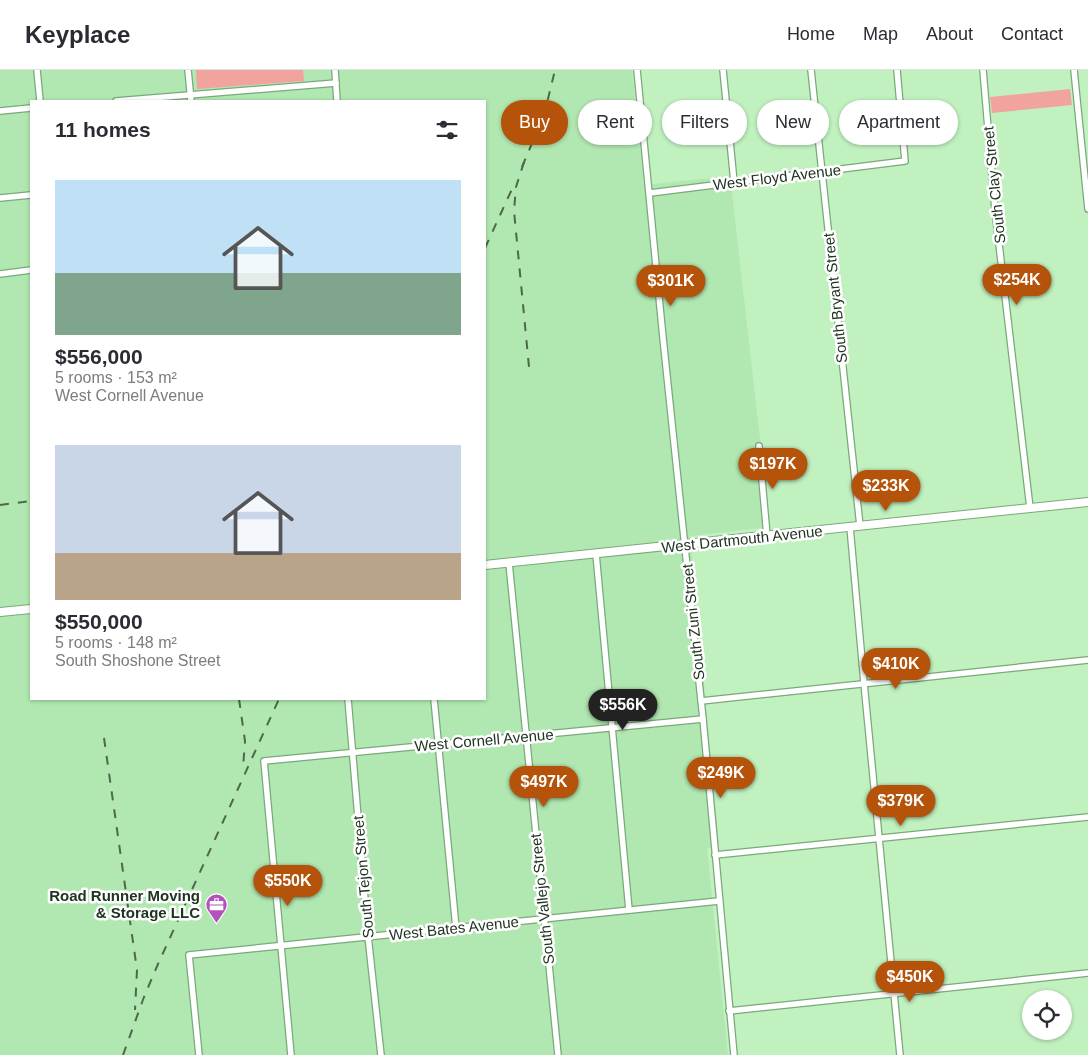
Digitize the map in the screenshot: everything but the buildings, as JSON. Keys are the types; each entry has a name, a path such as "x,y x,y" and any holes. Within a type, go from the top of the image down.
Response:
{"main road":[{"name":"West Dartmouth Avenue","path":"486,565 1088,502"},
{"path":"0,612 30,609"}],"street":[{"path":"37,70 40,100"},
{"path":"188,70 190,98"},
{"path":"335,70 337,100"},
{"name":"South Zuni Street","path":"637,70 686,545 734,1055"},
{"path":"723,70 734,182"},
{"name":"South Bryant Street","path":"811,70 860,526"},
{"name":"West Floyd Avenue","path":"650,193 905,161 897,70"},
{"name":"South Clay Street","path":"983,70 996,210 1030,508"},
{"path":"1074,70 1085,144 1088,209"},
{"path":"141,100 190,98 336,84"},
{"path":"0,111 30,108"},
{"path":"0,198 30,195"},
{"path":"0,274 30,270"},
{"path":"759,446 767,536"},
{"path":"850,527 900,1055"},
{"path":"596,554 629,910"},
{"name":"South Vallejo Street","path":"509,563 558,1055"},
{"path":"701,701 1088,660"},
{"name":"South Tejon Street","path":"348,700 368,936 381,1055"},
{"path":"434,700 456,928"},
{"name":"West Cornell Avenue","path":"281,945 264,761 703,719"},
{"path":"716,855 879,840 1088,817"},
{"name":"West Bates Avenue","path":"199,1055 189,955 719,901"},
{"path":"281,945 291,1055"},
{"path":"729,1011 1088,974"}],"shaded area":[{"path":"0,70 632,70 635,100 578,100 578,145 640,145 644,185 730,176 770,527 690,536 719,846 707,848 728,1055 0,1055"},
{"path":"196,70 303,70 304,81 197,89"},
{"path":"1070,89 1072,105 992,113 990,97"}],"railway":[{"path":"522,167 544,115 555,70"},
{"path":"524,162 516,187 514,211 529,367"},
{"path":"486,246 512,189"},
{"path":"0,505 30,501"},
{"path":"239,700 245,741 243,768"},
{"path":"123,1055 158,964 279,700"},
{"path":"104,738 137,970 135,1010"}],"place":[{"name":"Road Runner Moving & Storage LLC","path":"216,923"}]}
